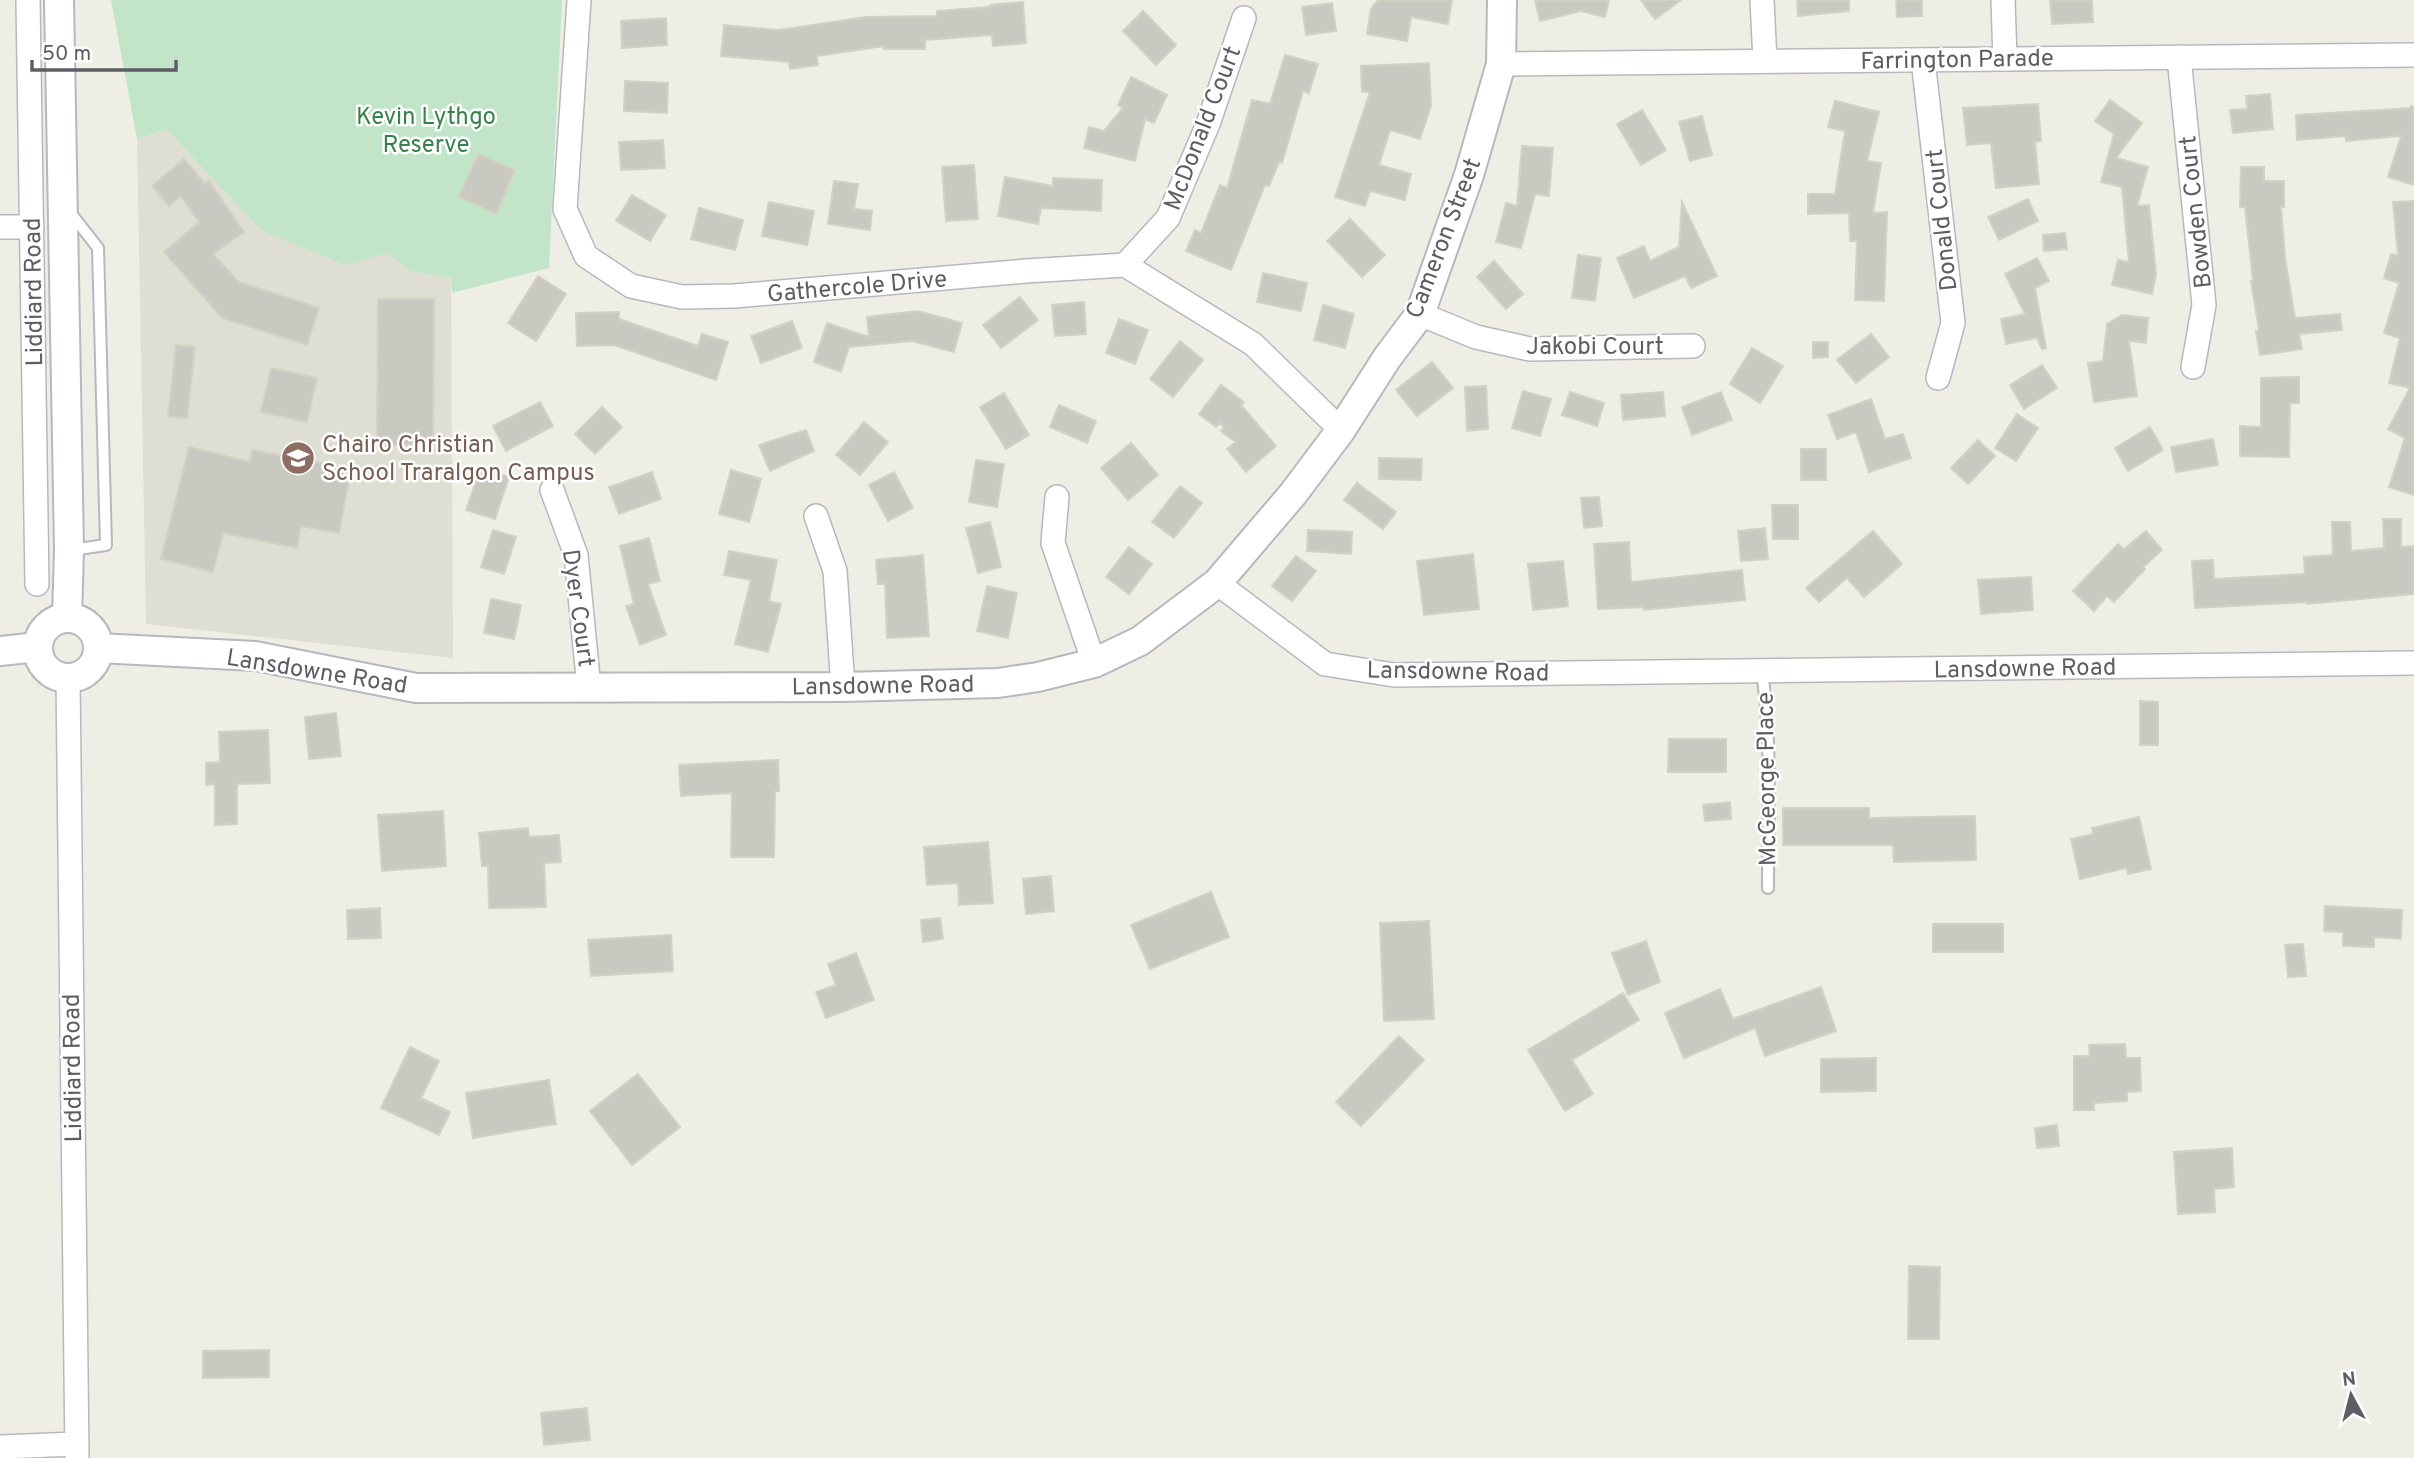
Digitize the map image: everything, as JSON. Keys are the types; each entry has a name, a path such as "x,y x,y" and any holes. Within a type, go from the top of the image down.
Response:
{"street":[{"name":"Liddiard Road","path":"28,0 37,584"},
{"name":"Liddiard Road","path":"59,0 68,618"},
{"name":"Gathercole Drive","path":"579,0 565,209 586,256 632,286 682,297 734,296 1125,265"},
{"name":"Cameron Street","path":"1217,583 1293,495 1420,314 1469,175 1501,64 1502,0"},
{"path":"1762,0 1765,61"},
{"path":"2003,0 2005,59"},
{"name":"McDonald Court","path":"1125,265 1168,218 1208,124 1244,18"},
{"name":"Farrington Parade","path":"1501,64 2414,55"},
{"name":"Bowden Court","path":"2179,57 2204,305 2193,367"},
{"name":"Donald Court","path":"1923,60 1953,323 1938,378"},
{"path":"0,227 32,226"},
{"path":"1125,265 1253,344 1341,430"},
{"name":"Jakobi Court","path":"1420,314 1476,337 1530,349 1693,346"},
{"name":"Dyer Court","path":"552,490 576,555 589,688"},
{"path":"1056,496 1053,543 1094,663"},
{"path":"817,516 835,571 843,687"},
{"name":"Lansdowne Road","path":"97,648 256,656 416,688 843,687 998,683 1038,677 1094,663 1140,641 1217,583 1325,664 1394,675 2414,663"},
{"path":"68,618 77,620 92,630 97,648 92,666 77,676 68,678 50,672 43,665 38,647 44,630 58,620 68,618"},
{"path":"0,651 38,647"},
{"name":"Liddiard Road","path":"68,678 76,1451"},
{"path":"0,1447 76,1451"}],"lane":[{"name":"McGeorge Place","path":"1762,671 1768,753 1768,888"}],"shaded area":[{"name":"Chairo Christian School Traralgon Campus","path":"166,129 262,231 345,265 388,253 409,271 451,278 453,658 146,624 137,139"}],"green space":[{"name":"Kevin Lythgo Reserve","path":"111,0 562,0 549,268 452,293 451,278 409,271 388,253 345,265 262,231 166,129 137,139"}],"building":[{"path":"1378,0 1452,0 1448,24 1411,17 1407,41 1367,34 1371,9"},
{"path":"1535,0 1609,0 1605,17 1581,11 1540,21"},
{"path":"1641,0 1681,0 1655,19"},
{"path":"1797,0 1849,0 1849,11 1798,16"},
{"path":"1896,0 1922,0 1922,16 1897,17"},
{"path":"2050,0 2092,0 2093,22 2052,24"},
{"path":"1023,2 1026,43 993,46 992,35 925,40 925,49 884,49 884,46 817,56 818,65 790,69 789,62 721,56 724,25 779,30 866,17 937,16 937,11"},
{"path":"1332,3 1336,31 1306,35 1302,7"},
{"path":"1143,11 1176,45 1156,65 1123,31"},
{"path":"666,18 667,45 622,48 621,21"},
{"path":"1285,55 1318,64 1309,93 1303,91 1282,163 1279,162 1269,186 1265,185 1231,270 1186,251 1195,230 1201,233 1220,185 1227,188 1252,100 1270,104"},
{"path":"1429,63 1431,106 1420,139 1390,130 1379,165 1411,174 1405,200 1370,191 1365,206 1335,197 1370,92 1362,92 1361,66"},
{"path":"1131,77 1167,95 1154,123 1145,119 1135,161 1084,148 1089,127 1104,131 1123,108 1118,105"},
{"path":"625,81 668,83 667,113 624,111"},
{"path":"2270,94 2273,129 2233,133 2230,110 2247,109 2246,96"},
{"path":"2110,100 2142,123 2116,158 2148,167 2137,206 2149,205 2156,275 2152,294 2112,285 2118,260 2129,262 2122,187 2101,182 2114,134 2095,121"},
{"path":"1835,101 1879,112 1867,161 1881,163 1873,213 1887,212 1884,301 1855,300 1857,241 1850,241 1849,213 1808,214 1808,194 1835,194 1845,131 1828,127"},
{"path":"2038,104 2041,141 2035,142 2039,184 1996,188 1991,143 1967,145 1963,108"},
{"path":"2411,106 2414,107 2414,185 2388,177 2401,136 2346,141 2346,136 2297,140 2296,115 2410,109"},
{"path":"1642,110 1666,150 1641,165 1617,124"},
{"path":"1702,116 1712,155 1690,161 1679,122"},
{"path":"663,140 665,168 621,170 619,142"},
{"path":"1522,146 1553,148 1549,196 1535,194 1521,248 1496,242 1506,203 1517,206"},
{"path":"478,154 515,170 496,214 459,197"},
{"path":"184,159 205,184 209,181 244,232 213,254 239,282 319,308 307,345 222,318 164,252 199,222 181,196 169,206 152,186"},
{"path":"974,165 978,219 946,221 942,167"},
{"path":"2241,167 2264,167 2264,181 2284,181 2284,207 2281,207 2285,258 2295,318 2340,314 2342,330 2299,334 2302,349 2260,355 2245,207 2240,207"},
{"path":"1005,177 1053,186 1053,178 1102,180 1101,211 1041,208 1038,224 998,216"},
{"path":"834,181 858,184 854,209 872,211 870,230 828,224"},
{"path":"632,195 666,215 650,241 616,221"},
{"path":"2028,199 2038,221 1999,240 1988,217"},
{"path":"2414,201 2414,495 2389,487 2405,438 2388,429 2410,388 2389,383 2400,338 2384,333 2399,283 2384,278 2391,254 2398,256 2393,202"},
{"path":"769,202 814,211 807,245 762,236"},
{"path":"1682,202 1717,276 1691,288 1685,276 1634,298 1617,258 1644,246 1650,261 1679,247"},
{"path":"699,208 743,220 735,250 691,239"},
{"path":"1350,219 1385,255 1362,277 1327,241"},
{"path":"2065,233 2067,249 2044,251 2043,235"},
{"path":"1578,255 1601,258 1595,301 1572,298"},
{"path":"2037,258 2049,281 2035,288 2046,348 2042,349 2037,338 2006,344 2001,319 2025,314 2005,274"},
{"path":"1494,261 1523,294 1506,309 1477,277"},
{"path":"1263,273 1307,283 1301,311 1257,302"},
{"path":"538,276 566,294 536,341 508,323"},
{"path":"1020,297 1038,320 1001,348 983,325"},
{"path":"378,299 434,299 433,445 377,445"},
{"path":"1084,302 1086,334 1055,336 1052,305"},
{"path":"1323,305 1354,314 1345,348 1314,340"},
{"path":"917,311 962,323 954,352 912,341 849,347 841,372 814,362 827,323 869,337 867,317"},
{"path":"619,312 619,319 698,346 702,334 728,342 716,380 614,345 577,346 576,313"},
{"path":"2122,315 2148,318 2146,343 2129,341 2137,396 2094,402 2088,363 2103,361 2107,324"},
{"path":"1119,319 1148,330 1135,364 1106,353"},
{"path":"792,321 802,348 761,363 751,336"},
{"path":"1871,334 1889,357 1856,383 1837,360"},
{"path":"1180,341 1203,360 1173,397 1150,379"},
{"path":"1813,342 1828,342 1828,357 1813,358"},
{"path":"176,345 195,347 187,418 168,416"},
{"path":"1752,348 1783,366 1760,403 1730,384"},
{"path":"1432,362 1453,388 1417,416 1396,390"},
{"path":"2042,365 2057,388 2024,409 2010,385"},
{"path":"271,368 317,378 307,422 261,412"},
{"path":"2299,377 2299,403 2290,403 2289,457 2240,456 2240,426 2261,427 2261,378"},
{"path":"1221,385 1244,402 1241,405 1276,446 1246,472 1227,449 1236,442 1221,431 1224,427 1220,423 1216,427 1199,414"},
{"path":"1486,386 1488,429 1467,431 1465,387"},
{"path":"1523,391 1551,399 1540,436 1512,428"},
{"path":"1570,392 1604,403 1597,426 1562,415"},
{"path":"1663,392 1665,416 1623,420 1621,395"},
{"path":"1721,392 1732,420 1692,435 1682,407"},
{"path":"1004,393 1029,435 1006,449 980,407"},
{"path":"1871,399 1885,439 1903,434 1911,458 1869,472 1856,432 1837,439 1828,415"},
{"path":"540,402 553,426 506,451 493,426"},
{"path":"1059,405 1096,421 1087,443 1050,427"},
{"path":"602,407 622,427 595,454 575,434"},
{"path":"2017,414 2038,428 2016,461 1995,448"},
{"path":"864,422 888,442 860,475 836,455"},
{"path":"2150,427 2163,450 2128,471 2115,448"},
{"path":"806,430 814,451 770,471 759,445"},
{"path":"2213,439 2218,465 2176,472 2171,447"},
{"path":"1978,440 1995,456 1968,484 1951,468"},
{"path":"1131,443 1158,475 1128,500 1101,468"},
{"path":"189,447 250,462 252,450 351,469 339,533 301,526 297,548 223,533 213,572 161,559"},
{"path":"1801,449 1826,449 1826,480 1801,480"},
{"path":"1379,458 1422,459 1421,480 1379,479"},
{"path":"976,460 1004,464 997,507 969,502"},
{"path":"481,467 509,477 495,519 466,510"},
{"path":"731,470 761,479 749,522 719,514"},
{"path":"652,472 661,499 619,514 609,487"},
{"path":"894,472 913,508 888,521 869,485"},
{"path":"1357,483 1396,512 1383,529 1344,500"},
{"path":"1180,486 1202,503 1174,538 1152,522"},
{"path":"1599,497 1602,526 1584,528 1581,498"},
{"path":"1772,505 1798,505 1798,539 1773,539"},
{"path":"2383,519 2401,519 2401,547 2414,546 2414,594 2307,604 2195,608 2192,561 2213,560 2214,579 2305,574 2304,557 2333,555 2332,522 2350,522 2351,551 2384,548"},
{"path":"990,522 1001,567 978,573 966,528"},
{"path":"1765,528 1768,559 1741,561 1738,531"},
{"path":"493,530 516,537 504,574 481,567"},
{"path":"1308,530 1352,532 1351,554 1307,551"},
{"path":"1873,531 1902,564 1864,597 1847,578 1819,602 1806,588"},
{"path":"2146,531 2162,550 2143,567 2145,569 2114,602 2107,596 2094,611 2073,591 2118,544 2124,549"},
{"path":"649,538 660,581 648,584 666,635 640,645 626,606 634,604 620,546"},
{"path":"1629,542 1631,582 1742,570 1745,600 1644,610 1644,607 1598,609 1594,544"},
{"path":"1129,547 1152,564 1129,594 1106,577"},
{"path":"729,551 777,560 769,601 781,604 768,652 735,644 751,580 724,575"},
{"path":"1473,554 1479,609 1424,615 1417,561"},
{"path":"923,555 929,636 887,638 885,584 878,584 876,560"},
{"path":"1296,556 1316,571 1292,601 1272,586"},
{"path":"1563,561 1568,606 1533,610 1528,564"},
{"path":"2031,577 2033,610 1981,614 1978,580"},
{"path":"987,586 1017,593 1008,638 977,631"},
{"path":"491,599 521,605 514,639 484,633"},
{"path":"2140,701 2158,702 2158,745 2140,745"},
{"path":"336,713 341,756 309,759 305,717"},
{"path":"268,730 270,783 237,784 237,824 215,825 215,784 206,785 206,763 220,762 219,732"},
{"path":"1669,739 1726,739 1726,772 1668,772"},
{"path":"778,760 779,791 775,791 774,857 731,857 732,793 681,796 679,765"},
{"path":"1730,802 1731,819 1705,821 1703,805"},
{"path":"1783,808 1869,808 1869,818 1975,816 1976,860 1894,862 1893,845 1783,845"},
{"path":"443,811 446,866 382,871 378,815"},
{"path":"2139,817 2151,869 2128,874 2126,868 2080,879 2071,839 2093,834 2092,828"},
{"path":"528,828 529,837 559,835 561,862 544,863 546,907 489,908 488,866 482,866 479,833"},
{"path":"988,842 993,903 959,905 958,883 927,885 924,847"},
{"path":"1051,876 1054,911 1026,914 1023,879"},
{"path":"1211,892 1229,937 1150,969 1131,925"},
{"path":"2325,906 2402,910 2401,939 2374,937 2374,947 2343,946 2343,932 2324,931"},
{"path":"380,908 381,938 348,939 347,910"},
{"path":"940,918 943,939 923,942 921,920"},
{"path":"1429,921 1434,1019 1384,1021 1380,923"},
{"path":"1933,924 2003,924 2003,952 1933,952"},
{"path":"671,935 673,971 591,976 588,940"},
{"path":"1646,941 1660,982 1628,995 1612,953"},
{"path":"2303,944 2306,976 2288,977 2285,945"},
{"path":"856,953 874,1000 826,1018 816,992 836,985 828,964"},
{"path":"1821,987 1836,1031 1765,1056 1755,1028 1684,1058 1665,1013 1720,989 1733,1019"},
{"path":"1623,993 1639,1020 1572,1060 1593,1094 1565,1111 1528,1050"},
{"path":"1399,1036 1424,1060 1361,1126 1336,1102"},
{"path":"2125,1044 2126,1058 2140,1058 2141,1091 2127,1092 2127,1101 2094,1103 2094,1110 2074,1110 2074,1056 2090,1056 2089,1045"},
{"path":"410,1047 439,1061 421,1098 450,1112 439,1135 381,1108"},
{"path":"1876,1058 1876,1091 1821,1092 1821,1059"},
{"path":"638,1074 680,1127 632,1165 590,1111"},
{"path":"549,1080 556,1124 473,1138 466,1093"},
{"path":"2057,1125 2059,1146 2037,1148 2035,1128"},
{"path":"2232,1148 2234,1187 2214,1189 2215,1212 2178,1214 2174,1152"},
{"path":"1909,1266 1940,1267 1939,1339 1908,1339"},
{"path":"269,1350 269,1377 203,1378 203,1351"},
{"path":"587,1408 590,1440 544,1445 541,1413"}],"place":[{"name":"Chairo Christian School Traralgon Campus","path":"298,458"}]}
